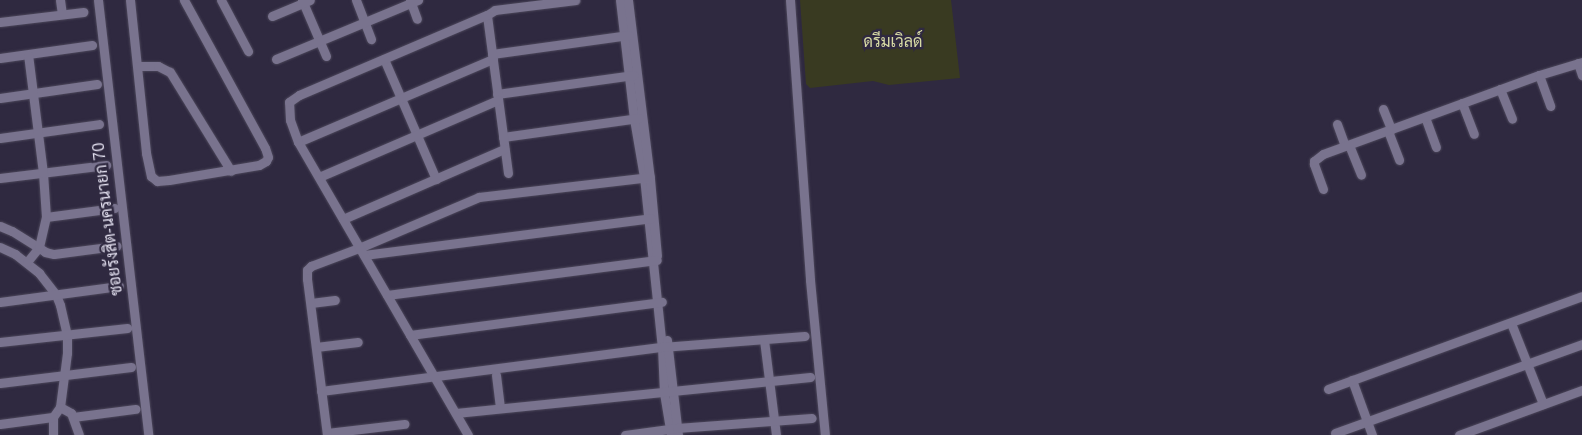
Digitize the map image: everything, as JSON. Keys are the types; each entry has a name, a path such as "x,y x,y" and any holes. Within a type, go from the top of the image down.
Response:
{"street":[{"path":"60,0 62,14"},
{"name":"ซอยรังสิต-นครนายก 70","path":"98,0 148,435"},
{"path":"130,0 146,153 151,176 157,181 231,171 266,161 267,152 184,0"},
{"path":"221,0 248,51"},
{"path":"356,0 371,39"},
{"path":"468,435 298,142 290,120 289,102 293,98 487,15 494,10 535,3 575,0"},
{"path":"620,0 628,35 638,118 650,178 650,218 665,346 668,393 674,432"},
{"path":"628,0 628,35"},
{"path":"790,0 810,280 825,435"},
{"path":"272,16 305,1 326,56"},
{"path":"276,59 413,1 417,19"},
{"path":"0,22 83,12"},
{"path":"487,15 508,173"},
{"path":"298,142 493,56 628,35"},
{"path":"0,58 92,45"},
{"path":"27,262 39,247 46,217 43,173 28,55"},
{"path":"384,59 436,179"},
{"path":"1323,189 1314,161 1323,154 1539,75 1580,63 1582,75"},
{"path":"138,66 158,66 170,72 231,171"},
{"path":"318,177 498,97 633,75"},
{"path":"1539,75 1550,106"},
{"path":"0,98 97,84"},
{"path":"1500,89 1512,119"},
{"path":"1462,103 1474,134"},
{"path":"1383,109 1398,160"},
{"path":"1425,117 1436,147"},
{"path":"503,137 638,118"},
{"path":"0,138 99,124"},
{"path":"1337,124 1361,175"},
{"path":"343,219 504,149"},
{"path":"0,178 106,165"},
{"path":"362,252 479,197 650,178"},
{"path":"46,217 114,208"},
{"path":"404,424 327,434 307,279 307,270 310,266 362,252 650,218"},
{"path":"0,226 54,254 116,246"},
{"path":"0,247 27,262 39,273 56,295 60,305 67,335 67,353 60,407 53,417 53,435"},
{"path":"387,296 654,260"},
{"path":"0,302 119,286"},
{"path":"1328,389 1582,296"},
{"path":"311,304 334,300"},
{"path":"410,335 659,302"},
{"path":"1511,322 1543,404"},
{"path":"0,342 127,328"},
{"path":"322,390 665,346 805,336"},
{"path":"764,340 776,435"},
{"path":"316,347 358,342"},
{"path":"1335,433 1582,344"},
{"path":"0,383 130,367"},
{"path":"496,375 500,408"},
{"path":"456,413 668,393 810,377"},
{"path":"1352,380 1372,435"},
{"path":"1459,435 1582,390"},
{"path":"60,407 73,416 79,435"},
{"path":"73,416 135,409"},
{"path":"0,424 53,417"},
{"path":"625,435 812,418"}],"green space":[{"name":"ดรีมเวิลด์","path":"800,0 951,0 960,78 889,85 873,81 810,88 806,84"}]}
